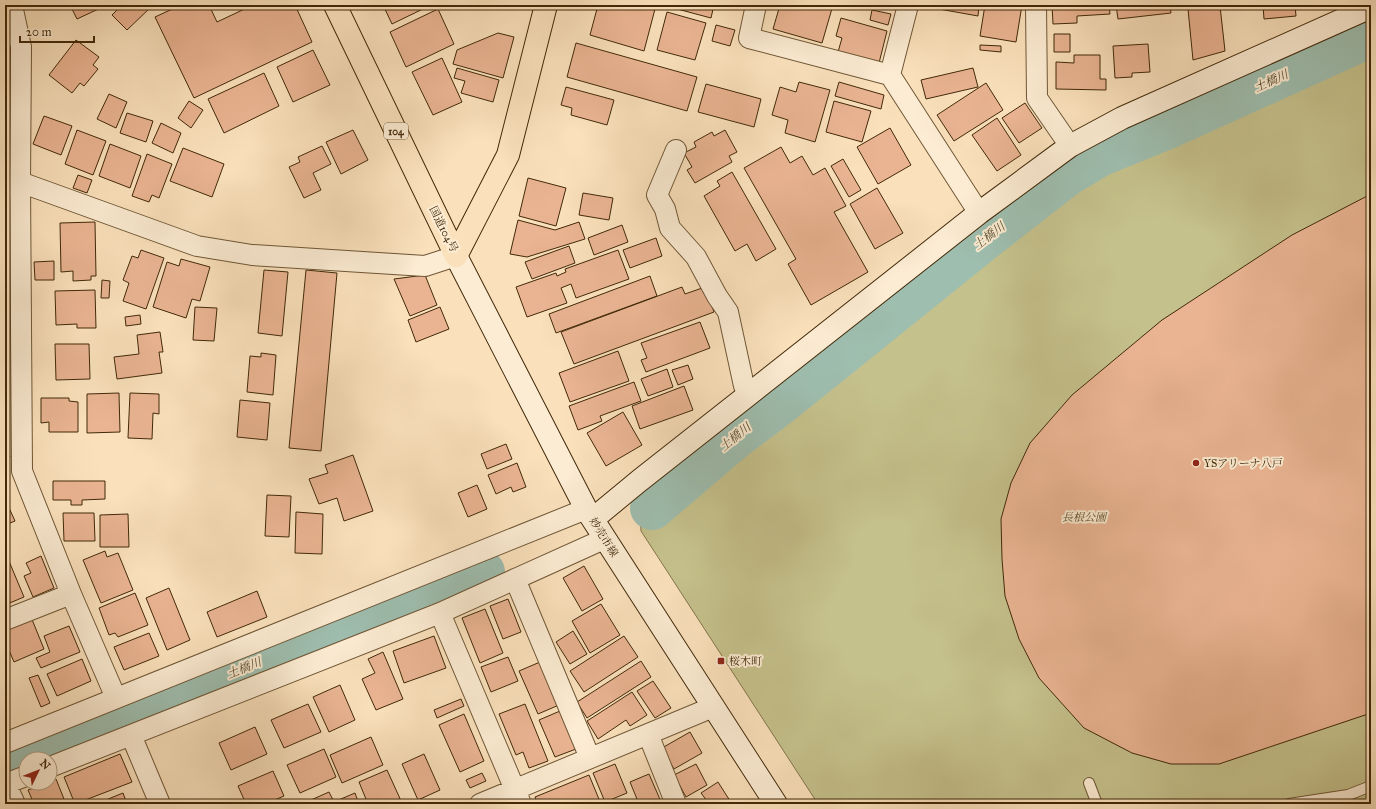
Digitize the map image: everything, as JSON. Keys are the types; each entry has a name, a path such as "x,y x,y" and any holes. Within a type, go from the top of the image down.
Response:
{"highway":[{"name":"国道104号","path":"335,5 456,256"},
{"name":"国道104号","path":"456,256 508,156 546,5"}],"street":[{"path":"12,5 21,47 13,186 13,474 71,594 116,698"},
{"path":"756,5 748,38 890,75 979,213"},
{"path":"890,75 908,5"},
{"path":"1036,5 1037,98 1070,146"},
{"path":"5,743 116,698 589,514 639,481 979,213 1070,146 1122,118 1371,7"},
{"path":"676,150 657,195 665,209 670,228 696,257 717,296 728,312 744,386 750,394"},
{"path":"13,186 197,246 252,255 425,266 456,256"},
{"name":"妙売市線","path":"456,256 589,514 776,804"},
{"path":"58,764 440,613 604,539"},
{"path":"515,579 590,758"},
{"path":"5,620 71,594"},
{"path":"440,613 518,797"},
{"path":"480,804 518,797 590,758 713,707"},
{"path":"648,734 676,804"},
{"path":"131,735 160,804"},
{"path":"15,804 6,784 18,779"}],"lane":[{"path":"1089,783 1097,804"},
{"path":"1289,804 1348,795 1371,786"}],"green space":[{"name":"長根公園","path":"1371,25 1371,804 818,804 641,531 640,514 656,498 776,410 775,398 905,292 1063,170 1097,146"}],"building":[{"path":"70,5 107,5 77,19"},
{"path":"122,5 150,5 151,7 127,30 112,15"},
{"path":"181,5 209,5 217,22 253,5 295,5 312,42 194,98 155,17"},
{"path":"383,5 426,5 427,7 392,24"},
{"path":"598,5 642,5 655,9 644,51 590,35"},
{"path":"714,5 711,18 666,6"},
{"path":"780,5 833,5 822,43 773,29"},
{"path":"940,5 979,5 978,16 939,9"},
{"path":"985,5 1022,5 1016,42 980,36"},
{"path":"1052,5 1109,5 1110,14 1077,16 1077,23 1053,24"},
{"path":"1116,5 1170,5 1171,13 1118,19"},
{"path":"1263,5 1295,5 1296,16 1264,19"},
{"path":"1220,6 1225,51 1193,60 1188,9"},
{"path":"438,9 454,44 406,67 390,32"},
{"path":"872,10 891,14 888,25 870,20"},
{"path":"667,12 706,23 695,60 657,50"},
{"path":"841,18 887,31 879,63 838,52 842,38 836,36"},
{"path":"716,25 735,30 730,46 712,41"},
{"path":"498,33 514,37 503,78 453,64 457,50"},
{"path":"1054,34 1070,34 1070,52 1054,52"},
{"path":"76,40 99,57 93,65 98,69 84,86 80,83 72,93 49,75"},
{"path":"576,43 697,77 687,111 567,77"},
{"path":"1148,44 1150,72 1132,73 1132,77 1115,78 1113,46"},
{"path":"980,45 1001,46 1001,52 980,50"},
{"path":"313,50 330,85 293,102 277,67"},
{"path":"1074,55 1100,55 1100,79 1106,79 1106,90 1056,89 1056,62 1074,63"},
{"path":"442,58 462,102 433,115 412,72"},
{"path":"457,68 499,80 493,102 461,93 465,81 454,78"},
{"path":"973,68 978,87 926,99 921,80"},
{"path":"264,73 279,106 224,133 208,99"},
{"path":"799,82 830,90 815,142 785,133 788,120 772,115 780,87 796,92"},
{"path":"839,82 884,95 881,109 835,96"},
{"path":"986,83 1003,110 954,141 937,115"},
{"path":"706,84 761,99 754,127 698,112"},
{"path":"566,87 614,100 607,125 571,115 572,108 561,105"},
{"path":"109,94 127,102 116,128 97,119"},
{"path":"189,101 203,110 191,128 178,118"},
{"path":"834,101 871,111 862,142 826,132"},
{"path":"1025,103 1042,128 1019,143 1002,118"},
{"path":"127,113 153,121 146,142 120,133"},
{"path":"44,116 72,126 61,155 33,144"},
{"path":"997,118 1021,155 997,171 972,135"},
{"path":"161,123 181,133 173,153 152,143"},
{"path":"890,128 911,165 878,184 857,147"},
{"path":"77,130 106,141 93,175 65,164"},
{"path":"353,130 368,160 341,174 326,142"},
{"path":"725,130 737,152 729,156 732,162 695,183 687,170 692,167 684,153 696,147 694,142 712,132 714,136"},
{"path":"110,144 141,156 130,188 99,176"},
{"path":"322,146 331,164 313,173 321,190 304,198 289,167 300,162 298,157"},
{"path":"781,147 790,163 802,156 813,175 825,168 846,206 834,212 868,272 811,305 788,264 796,259 744,168"},
{"path":"183,148 224,164 212,197 170,181"},
{"path":"147,154 172,164 159,198 152,195 149,202 132,196"},
{"path":"843,159 861,190 849,197 831,166"},
{"path":"732,172 776,249 756,261 747,244 735,251 704,196 720,186 717,181"},
{"path":"78,175 92,180 87,193 73,188"},
{"path":"528,178 566,188 556,226 519,216"},
{"path":"877,188 903,233 875,249 850,204"},
{"path":"583,193 613,198 609,220 579,215"},
{"name":"YSアリーナ八戸","path":"1371,194 1371,713 1219,764 1171,764 1132,753 1084,728 1039,678 1019,639 1005,596 1002,559 1001,519 1011,483 1030,443 1072,395 1162,320 1292,235"},
{"path":"518,220 555,230 579,222 585,239 527,257 510,254"},
{"path":"95,222 96,276 91,276 91,280 73,281 73,271 61,272 60,223"},
{"path":"622,225 628,242 594,255 588,238"},
{"path":"656,238 662,256 630,268 623,250"},
{"path":"569,246 575,263 532,279 525,262"},
{"path":"141,250 164,258 146,309 123,301 129,283 123,280 132,256 138,258"},
{"path":"618,250 629,279 576,298 571,284 561,288 567,303 527,317 516,287 556,273 557,276 566,272 565,269"},
{"path":"181,259 210,267 200,301 192,299 186,318 153,307 167,262 179,266"},
{"path":"54,261 54,280 35,280 34,262"},
{"path":"264,270 288,272 282,336 258,333"},
{"path":"306,270 337,273 321,451 289,448"},
{"path":"425,275 437,305 410,316 394,279"},
{"path":"650,276 657,296 556,333 549,314"},
{"path":"102,280 110,281 109,298 101,298"},
{"path":"682,287 685,294 705,287 714,312 574,364 561,332"},
{"path":"95,290 96,328 77,328 77,324 56,325 55,291"},
{"path":"195,307 217,308 214,341 193,340"},
{"path":"440,307 449,329 416,342 408,320"},
{"path":"140,315 141,324 126,326 125,317"},
{"path":"700,322 710,348 646,372 641,360 647,358 641,343"},
{"path":"160,332 163,352 159,352 162,373 117,379 114,357 139,354 137,335"},
{"path":"55,344 89,344 90,379 56,380"},
{"path":"618,351 629,381 570,402 559,373"},
{"path":"261,353 276,355 273,395 247,392 250,356 261,357"},
{"path":"688,365 693,379 678,385 672,370"},
{"path":"667,369 673,387 648,396 641,379"},
{"path":"634,382 641,401 600,416 602,421 578,430 569,406"},
{"path":"684,386 693,410 640,429 632,406"},
{"path":"119,393 120,432 87,433 87,394"},
{"path":"130,393 159,394 159,414 153,413 152,439 128,438"},
{"path":"41,398 69,398 69,401 78,402 78,432 49,432 49,422 41,423"},
{"path":"240,400 270,403 267,440 237,437"},
{"path":"623,412 642,445 606,466 587,433"},
{"path":"5,437 9,445 6,446 10,457 5,460"},
{"path":"506,444 512,459 487,469 481,454"},
{"path":"353,455 373,511 344,521 337,498 319,504 309,479 328,473 325,465"},
{"path":"517,463 526,487 513,492 511,487 496,494 488,475"},
{"path":"53,481 105,481 105,499 82,500 82,505 71,505 71,500 53,500"},
{"path":"477,485 487,509 468,517 458,493"},
{"path":"267,495 291,496 289,537 265,536"},
{"path":"5,499 15,521 5,525"},
{"path":"296,512 323,514 322,554 295,553"},
{"path":"63,513 94,513 95,541 64,541"},
{"path":"128,514 129,547 100,547 100,515"},
{"path":"105,551 107,557 118,553 133,590 101,603 83,560"},
{"path":"6,554 24,597 5,605 5,555"},
{"path":"41,556 54,588 33,597 24,576 31,573 26,563"},
{"path":"584,566 603,599 582,611 563,578"},
{"path":"169,588 190,640 167,650 146,598"},
{"path":"257,591 267,617 217,637 207,612"},
{"path":"135,593 148,625 118,637 115,633 109,635 99,608"},
{"path":"508,599 521,632 503,639 490,606"},
{"path":"601,604 620,635 590,653 572,621"},
{"path":"485,609 503,653 480,663 462,618"},
{"path":"31,617 44,649 14,662 5,641 5,628"},
{"path":"69,626 80,652 41,668 36,658 50,652 44,636"},
{"path":"573,631 587,654 570,664 556,642"},
{"path":"149,633 159,656 124,670 114,647"},
{"path":"434,636 446,668 404,683 393,651"},
{"path":"624,636 638,657 584,692 570,671"},
{"path":"383,652 403,699 376,710 362,679 375,673 368,659"},
{"path":"508,657 518,681 491,692 481,667"},
{"path":"82,659 91,681 57,696 47,674"},
{"path":"641,661 651,677 587,718 577,702"},
{"path":"540,662 559,705 538,714 519,671"},
{"path":"38,675 50,703 41,707 29,678"},
{"path":"653,681 671,708 655,718 637,691"},
{"path":"340,685 355,720 329,732 313,697"},
{"path":"632,692 647,715 630,726 626,720 598,739 587,721"},
{"path":"461,699 464,706 437,718 434,710"},
{"path":"308,704 321,732 284,748 271,720"},
{"path":"525,704 548,761 529,768 523,752 516,755 499,714"},
{"path":"560,711 576,749 555,757 539,720"},
{"path":"464,714 484,761 460,772 439,725"},
{"path":"255,727 267,754 231,770 219,743"},
{"path":"690,732 702,753 674,769 662,748"},
{"path":"371,737 383,765 342,783 330,755"},
{"path":"324,749 336,777 300,793 287,765"},
{"path":"120,754 132,782 75,804 64,777"},
{"path":"424,754 440,790 418,800 402,764"},
{"path":"615,764 627,793 605,802 593,773"},
{"path":"696,764 707,785 686,797 674,775"},
{"path":"387,770 402,803 368,804 359,782"},
{"path":"273,771 284,796 265,804 246,804 238,786"},
{"path":"482,773 486,781 470,788 466,780"},
{"path":"649,774 662,804 639,804 630,782"},
{"path":"589,775 601,804 538,804 535,797"},
{"path":"718,782 732,804 703,804 707,801 701,793"},
{"path":"58,784 66,804 34,804 28,791 58,791"},
{"path":"329,792 334,802 355,793 359,804 302,804"},
{"path":"123,793 127,804 96,804"}],"waterway":[{"name":"土橋川","path":"652,508 734,438 779,404 980,242 1066,175 1101,154 1170,126 1371,35"},
{"name":"土橋川","path":"5,765 483,572"}],"place":[{"name":"YSアリーナ八戸","path":"1196,463"},
{"name":"桜木町","path":"721,661"}]}
